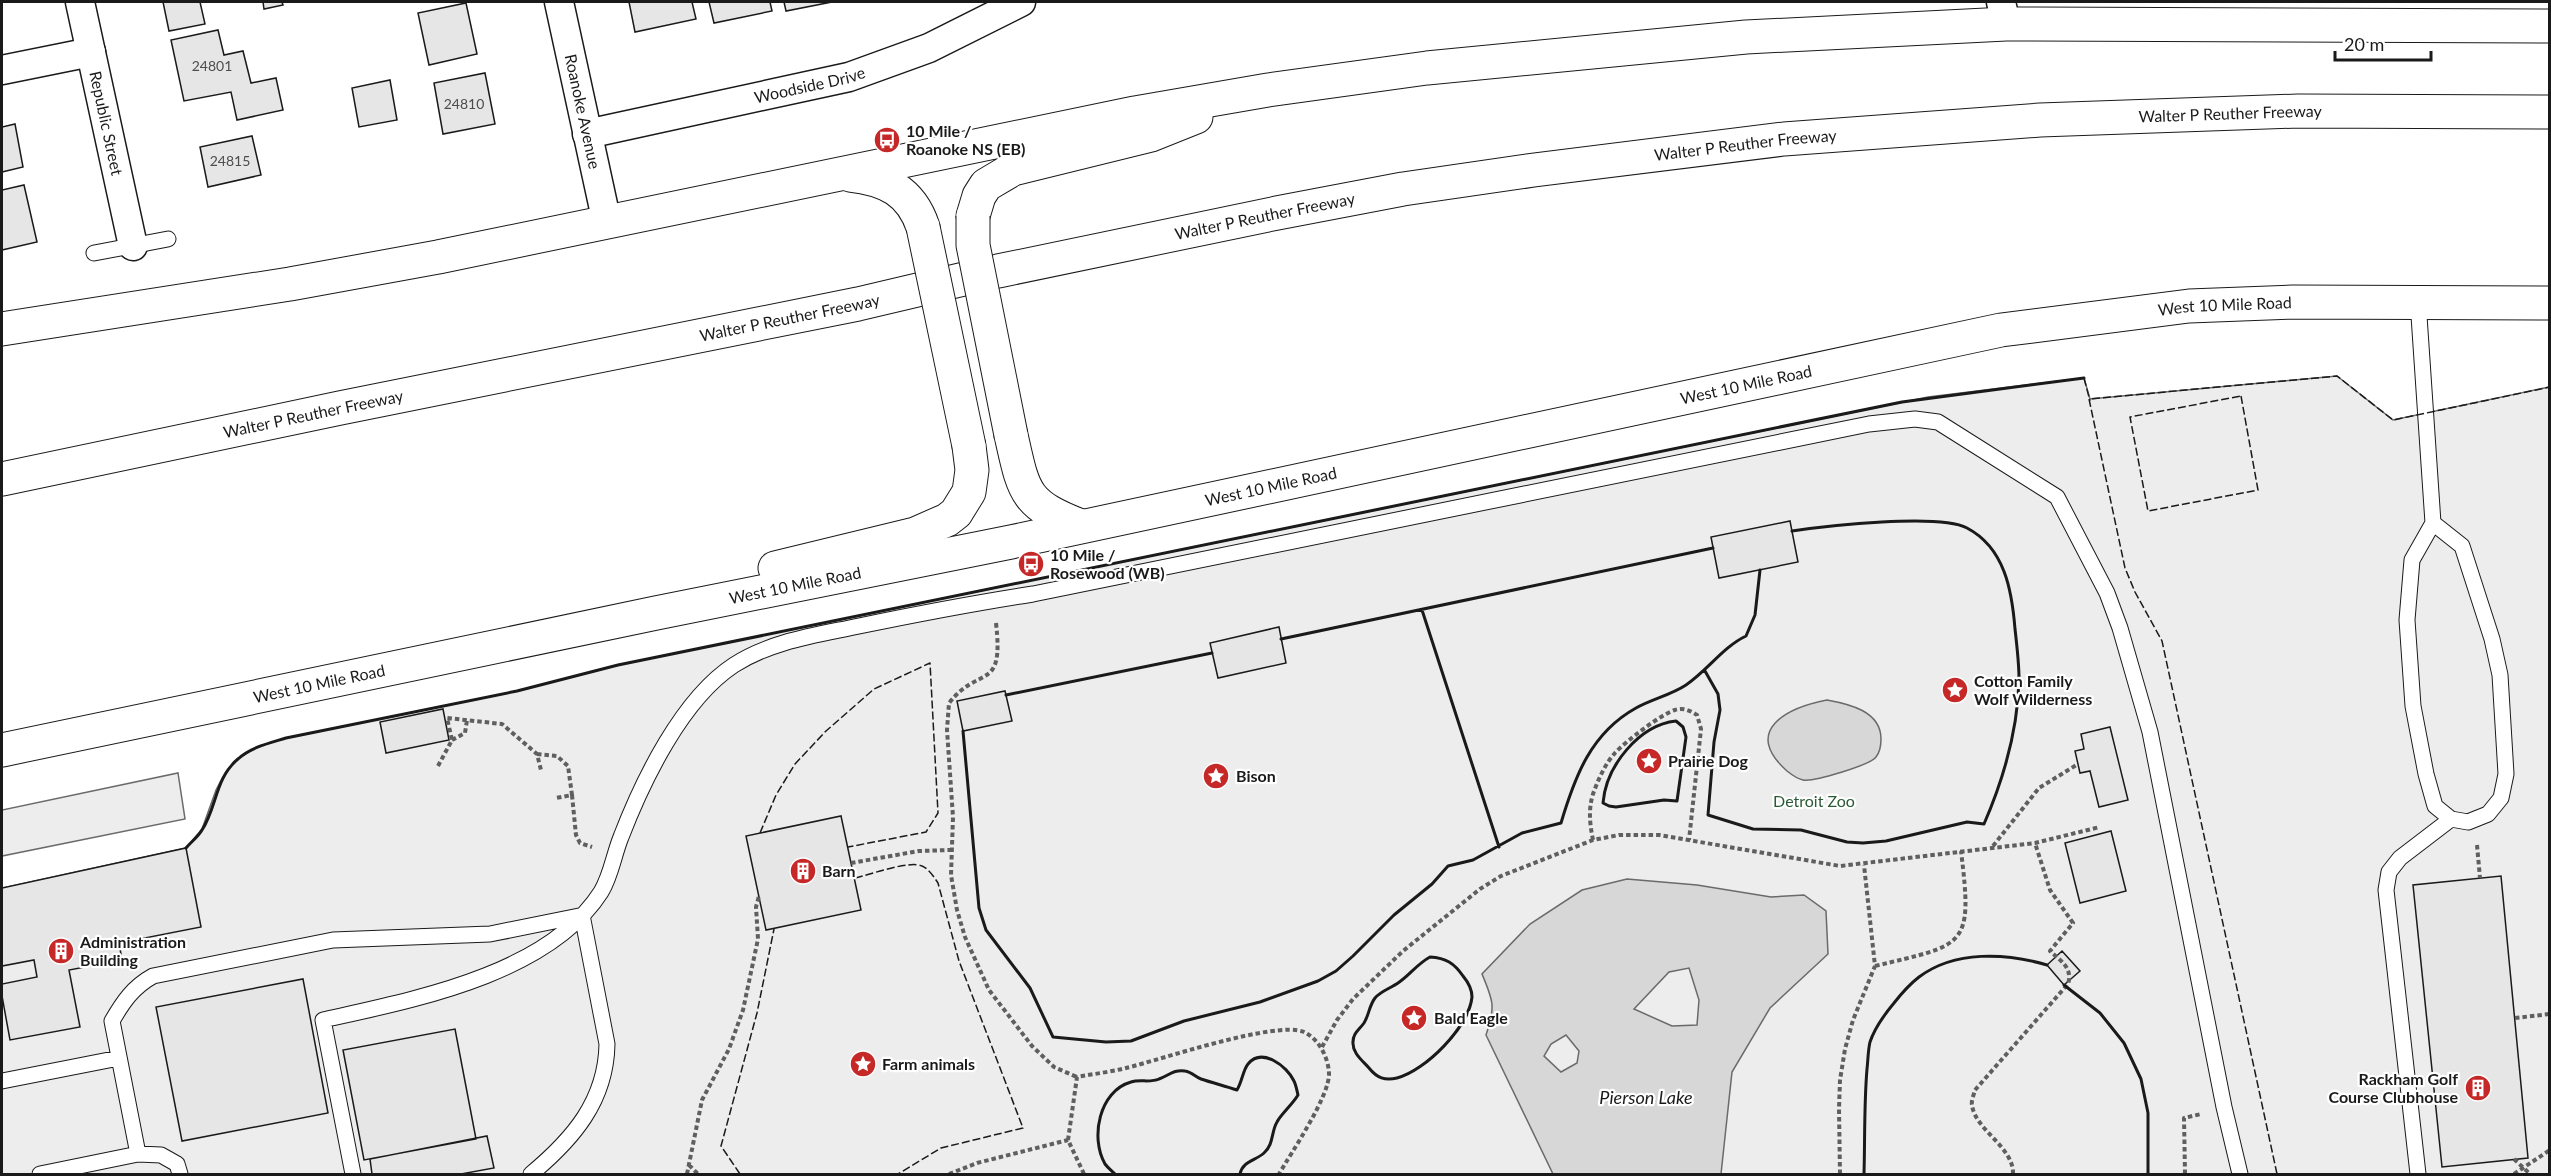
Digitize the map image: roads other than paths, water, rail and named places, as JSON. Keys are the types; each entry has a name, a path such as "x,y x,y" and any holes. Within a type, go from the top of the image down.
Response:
{"main road":[{"path":"2,329 290,284 607,223 1007,138 1268,90 1427,68 2003,13 2550,26"},
{"path":"1081,526 1051,514 1034,501 1023,483 1011,435 973,245 973,216 979,196 986,185 1013,169 1151,135 1268,90"},
{"name":"Walter P Reuther Freeway","path":"2,479 351,405 858,304 998,271 1277,213 1403,189 1545,168 1784,139 2040,120 2286,112 2550,112"},
{"path":"656,613 784,565 915,534 947,520 956,513 969,492 972,470 969,446 923,227 914,206 902,191 877,179 840,174"},
{"name":"West 10 Mile Road","path":"2,750 1081,526 2001,330 2189,306 2418,301 2550,303"}],"street":[{"name":"Republic Street","path":"80,2 133,246"},
{"name":"Roanoke Avenue","path":"559,2 607,223"},
{"name":"Woodside Drive","path":"587,134 849,77 929,48 1021,2"},
{"path":"2,70 91,52"}],"lane":[{"path":"94,253 168,239"},
{"path":"2418,301 2433,524 2412,560 2407,620 2413,706 2426,774 2435,806 2451,819 2468,822 2488,814 2501,798 2506,774 2500,675 2492,639 2462,546 2433,524"},
{"path":"353,1174 322,1020 438,992 487,975 533,953 582,915 602,890 635,804 673,731 700,694 734,665 754,653 813,636 1033,594 1869,423 1915,419 1938,422 2056,497 2107,593 2120,628 2150,732 2224,1107 2240,1174"},
{"path":"2418,1174 2385,890 2389,872 2400,858 2451,819"},
{"path":"138,1154 112,1021 125,999 138,984 153,976 333,940 490,934 582,915"},
{"path":"531,1174 561,1148 595,1102 606,1064 607,1044 582,915"},
{"path":"2,1082 119,1058"},
{"path":"40,1174 138,1154 161,1155 177,1164 180,1174"}],"water":[{"path":"1827,700 1854,707 1870,715 1880,729 1879,751 1872,760 1829,776 1809,780 1795,777 1774,757 1768,744 1769,733 1784,715"},
{"name":"Pierson Lake","path":"1627,879 1697,885 1771,897 1804,895 1826,911 1828,954 1770,1008 1732,1072 1721,1174 1553,1174 1486,1035 1492,1004 1482,974 1530,924 1582,890","holes":["1689,968 1699,1000 1697,1025 1672,1026 1634,1009 1669,972","1566,1035 1579,1051 1577,1063 1561,1072 1544,1056 1551,1044"]}],"place":[{"name":"10 Mile / Roanoke NS (EB)","path":"887,140"},
{"name":"10 Mile / Rosewood (WB)","path":"1031,564"},
{"name":"Cotton Family Wolf Wilderness","path":"1955,690"},
{"name":"Prairie Dog","path":"1649,761"},
{"name":"Bison","path":"1216,776"},
{"name":"Barn","path":"803,871"},
{"name":"Administration Building","path":"61,951"},
{"name":"Bald Eagle","path":"1414,1018"},
{"name":"Farm animals","path":"863,1064"},
{"name":"Rackham Golf Course Clubhouse","path":"2478,1088"}],"park label":[{"name":"Detroit Zoo","path":"1814,801"}]}
